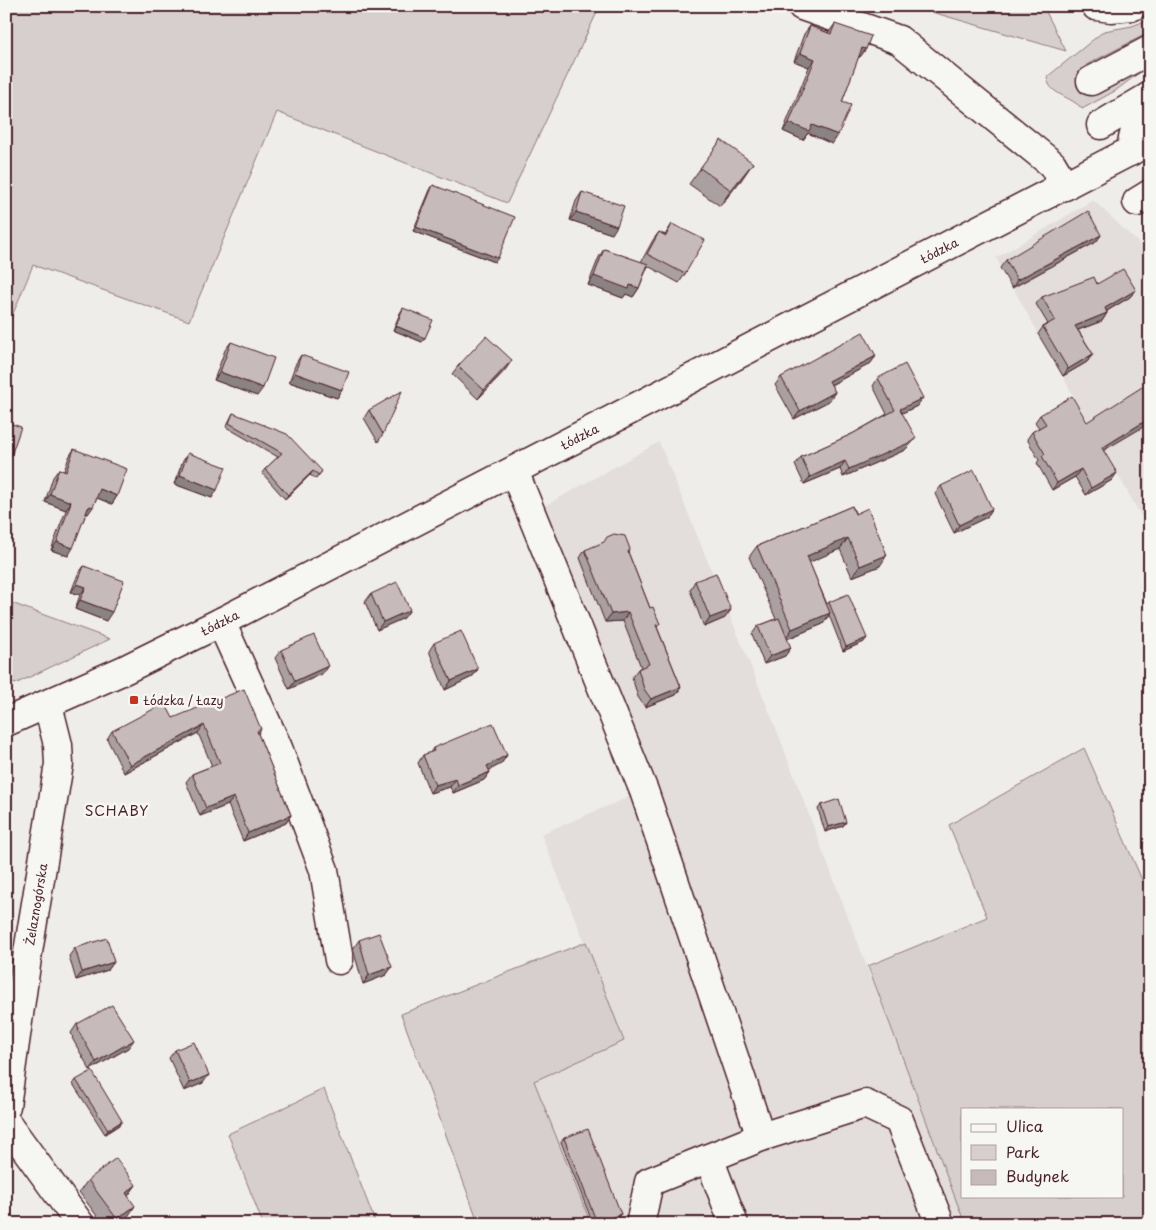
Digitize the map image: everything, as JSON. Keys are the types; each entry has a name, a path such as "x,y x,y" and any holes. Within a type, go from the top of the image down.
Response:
{"main road":[{"path":"802,6 898,40 1052,164 1065,186"},
{"path":"1096,6 1111,8 1133,6"},
{"path":"1090,81 1150,50"},
{"path":"1101,125 1150,96"},
{"path":"1140,146 1135,130 1150,96"},
{"name":"Łódzka","path":"6,722 48,705 222,622 1140,146"},
{"path":"514,471 644,791 761,1137"},
{"path":"222,622 278,748 324,870 339,960"},
{"name":"Żelaznogórska","path":"6,1106 26,966 59,764 58,745 48,705"},
{"path":"643,1224 641,1220 649,1182 761,1137 865,1104 899,1120 940,1224"},
{"path":"6,1122 80,1224"},
{"path":"709,1158 734,1224"}],"shaded area":[{"path":"1093,200 1143,247 1150,257 1150,532 996,258"},
{"path":"659,442 776,728 965,1224 591,1224 534,1081 624,1041 541,834 643,791 532,513"}],"green space":[{"path":"6,6 600,6 507,203 277,112 189,321 33,265 6,331"},
{"path":"911,6 1043,6 1066,51"},
{"path":"1150,19 1150,32 1086,65 1083,74 1147,67 1115,91 1082,109 1051,88 1047,77 1104,31 1132,26"},
{"path":"6,601 110,639 15,684 6,680"},
{"path":"1084,748 1150,898 1150,1224 965,1224 868,966 987,917 949,825"},
{"path":"586,942 624,1041 534,1081 591,1224 479,1224 401,1014"},
{"path":"324,1089 376,1224 263,1224 228,1134"}],"building":[{"path":"835,24 871,36 866,49 862,48 842,102 851,105 838,135 812,125 809,131 789,123 815,59 800,53 810,26 831,34"},
{"path":"721,140 753,163 731,190 700,168"},
{"path":"433,185 515,217 498,258 416,227"},
{"path":"582,192 624,206 617,226 576,212"},
{"path":"1088,211 1101,235 1017,280 1006,260"},
{"path":"672,224 705,240 685,274 647,254 659,232 666,236"},
{"path":"604,249 648,264 639,288 630,285 629,289 594,276"},
{"path":"1123,269 1136,290 1105,308 1107,313 1075,326 1093,354 1068,369 1043,327 1055,320 1042,297 1094,277 1097,284"},
{"path":"403,308 433,320 425,338 396,326"},
{"path":"863,332 876,356 829,381 835,392 800,411 781,377"},
{"path":"486,336 512,360 484,390 458,366"},
{"path":"231,342 274,358 263,388 220,372"},
{"path":"301,355 349,372 342,390 295,373"},
{"path":"905,364 923,398 900,409 916,438 911,442 849,469 845,461 810,477 801,457 852,434 895,410 878,378"},
{"path":"1150,382 1150,418 1102,448 1117,473 1091,488 1081,469 1057,483 1042,456 1045,454 1032,432 1046,424 1040,415 1072,396 1087,422"},
{"path":"402,391 383,434 369,410"},
{"path":"233,413 287,434 322,471 319,475 313,471 288,495 265,469 282,453 229,423"},
{"path":"6,422 21,427 6,470"},
{"path":"74,449 127,469 117,496 100,489 93,507 90,506 88,508 73,548 57,542 71,502 50,494 59,469 66,472"},
{"path":"188,453 226,467 217,490 180,475"},
{"path":"974,470 992,509 959,525 941,486"},
{"path":"852,506 855,514 868,508 887,555 860,566 848,538 807,556 830,613 792,629 757,546"},
{"path":"614,534 625,536 630,549 628,552 650,608 653,607 660,624 656,625 681,687 651,699 644,689 638,669 649,664 628,612 611,614 585,550 604,542 607,537"},
{"path":"84,566 124,581 112,612 80,600 86,587 77,584"},
{"path":"716,573 731,610 710,618 695,581"},
{"path":"397,582 410,610 383,622 371,594"},
{"path":"848,594 867,638 846,647 829,602"},
{"path":"779,618 791,648 770,656 758,626"},
{"path":"461,631 478,669 451,681 434,643"},
{"path":"314,635 328,666 295,681 281,650"},
{"path":"244,689 261,729 257,731 291,815 248,833 234,797 206,808 192,774 220,763 204,725 130,765 112,731 165,703 173,718"},
{"path":"493,723 507,755 487,766 490,772 458,785 456,779 435,785 423,755 434,751 433,748"},
{"path":"839,799 846,822 828,827 821,805"},
{"path":"379,933 392,967 369,975 359,940"},
{"path":"107,938 114,962 82,972 75,948"},
{"path":"112,1005 134,1040 96,1062 78,1030 77,1024"},
{"path":"194,1042 209,1075 190,1083 175,1050"},
{"path":"92,1071 122,1121 108,1130 76,1080"},
{"path":"588,1129 621,1214 597,1223 564,1138"},
{"path":"116,1158 136,1185 126,1193 135,1206 117,1219 88,1180"}],"place":[{"name":"Łódzka / Łazy","path":"134,700"}],"district":[{"name":"SCHABY","path":"117,810"}]}
